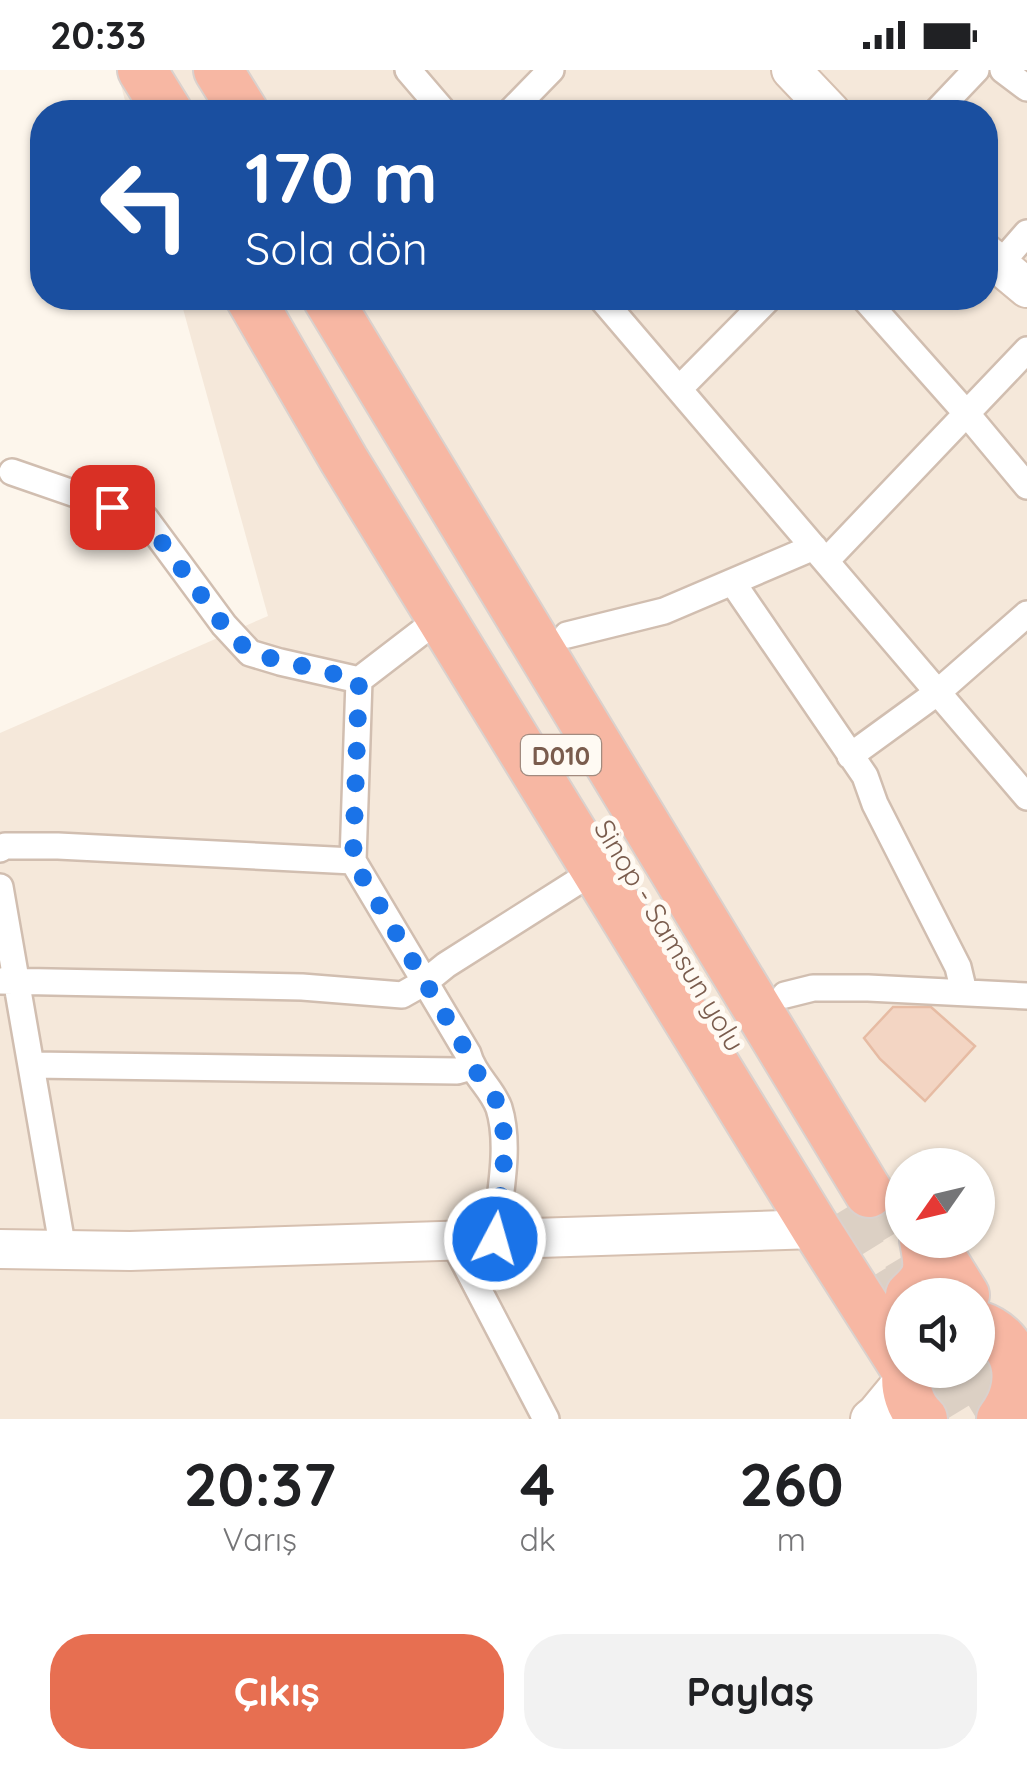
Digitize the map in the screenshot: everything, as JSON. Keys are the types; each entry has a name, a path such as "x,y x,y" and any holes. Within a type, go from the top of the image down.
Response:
{"highway":[{"path":"130,70 143,100"},
{"path":"142,70 161,100"},
{"path":"189,70 208,100"},
{"path":"218,70 237,100"},
{"path":"257,310 344,460 598,872 851,1216 863,1288 885,1303"},
{"name":"Sinop - Samsun yolu","path":"289,310 851,1216"},
{"name":"Sinop - Samsun yolu","path":"334,310 851,1216"},
{"path":"366,310 785,994 851,1216 885,1312"},
{"path":"995,1330 1013,1356 1018,1394"}],"street":[{"path":"408,70 434,100"},
{"path":"522,100 551,70"},
{"path":"792,70 819,100"},
{"path":"947,100 976,70"},
{"path":"1003,70 1027,88"},
{"path":"1004,269 1027,233"},
{"path":"611,310 1027,797"},
{"path":"679,389 757,310"},
{"path":"875,310 1027,486"},
{"path":"567,635 664,611 820,554 967,414 1027,350"},
{"path":"12,472 144,518 224,626 250,653 359,680"},
{"path":"733,583 864,776 958,967 964,992"},
{"path":"850,756 938,692 1027,614"},
{"path":"359,680 441,618"},
{"path":"359,680 353,861 468,1054 472,1067 498,1104 505,1136 495,1239"},
{"path":"0,849 58,846 353,861"},
{"path":"7,980 302,987 402,994 598,872"},
{"path":"0,887 7,980 33,1064 63,1250"},
{"path":"785,994 813,988 1027,996"},
{"path":"33,1064 458,1071 472,1067"},
{"path":"0,1249 130,1251 453,1241 851,1216"},
{"path":"453,1241 546,1419"},
{"path":"870,1419 901,1388"}],"shaded area":[{"path":"117,70 1027,70 1027,1419 0,1419 0,733 268,616 183,310 998,310 998,100 125,100"}],"building":[{"path":"893,1007 931,1007 975,1046 925,1101 880,1059 864,1038"}],"tunnel":[{"path":"869,1193 920,1278"},
{"path":"838,1213 885,1289"},
{"path":"946,1388 965,1419"},
{"path":"986,1388 1005,1419"}],"route":[{"path":"112,507 144,518 224,626 250,653 359,680 353,861 468,1054 472,1067 498,1104 505,1136 495,1239"}]}
